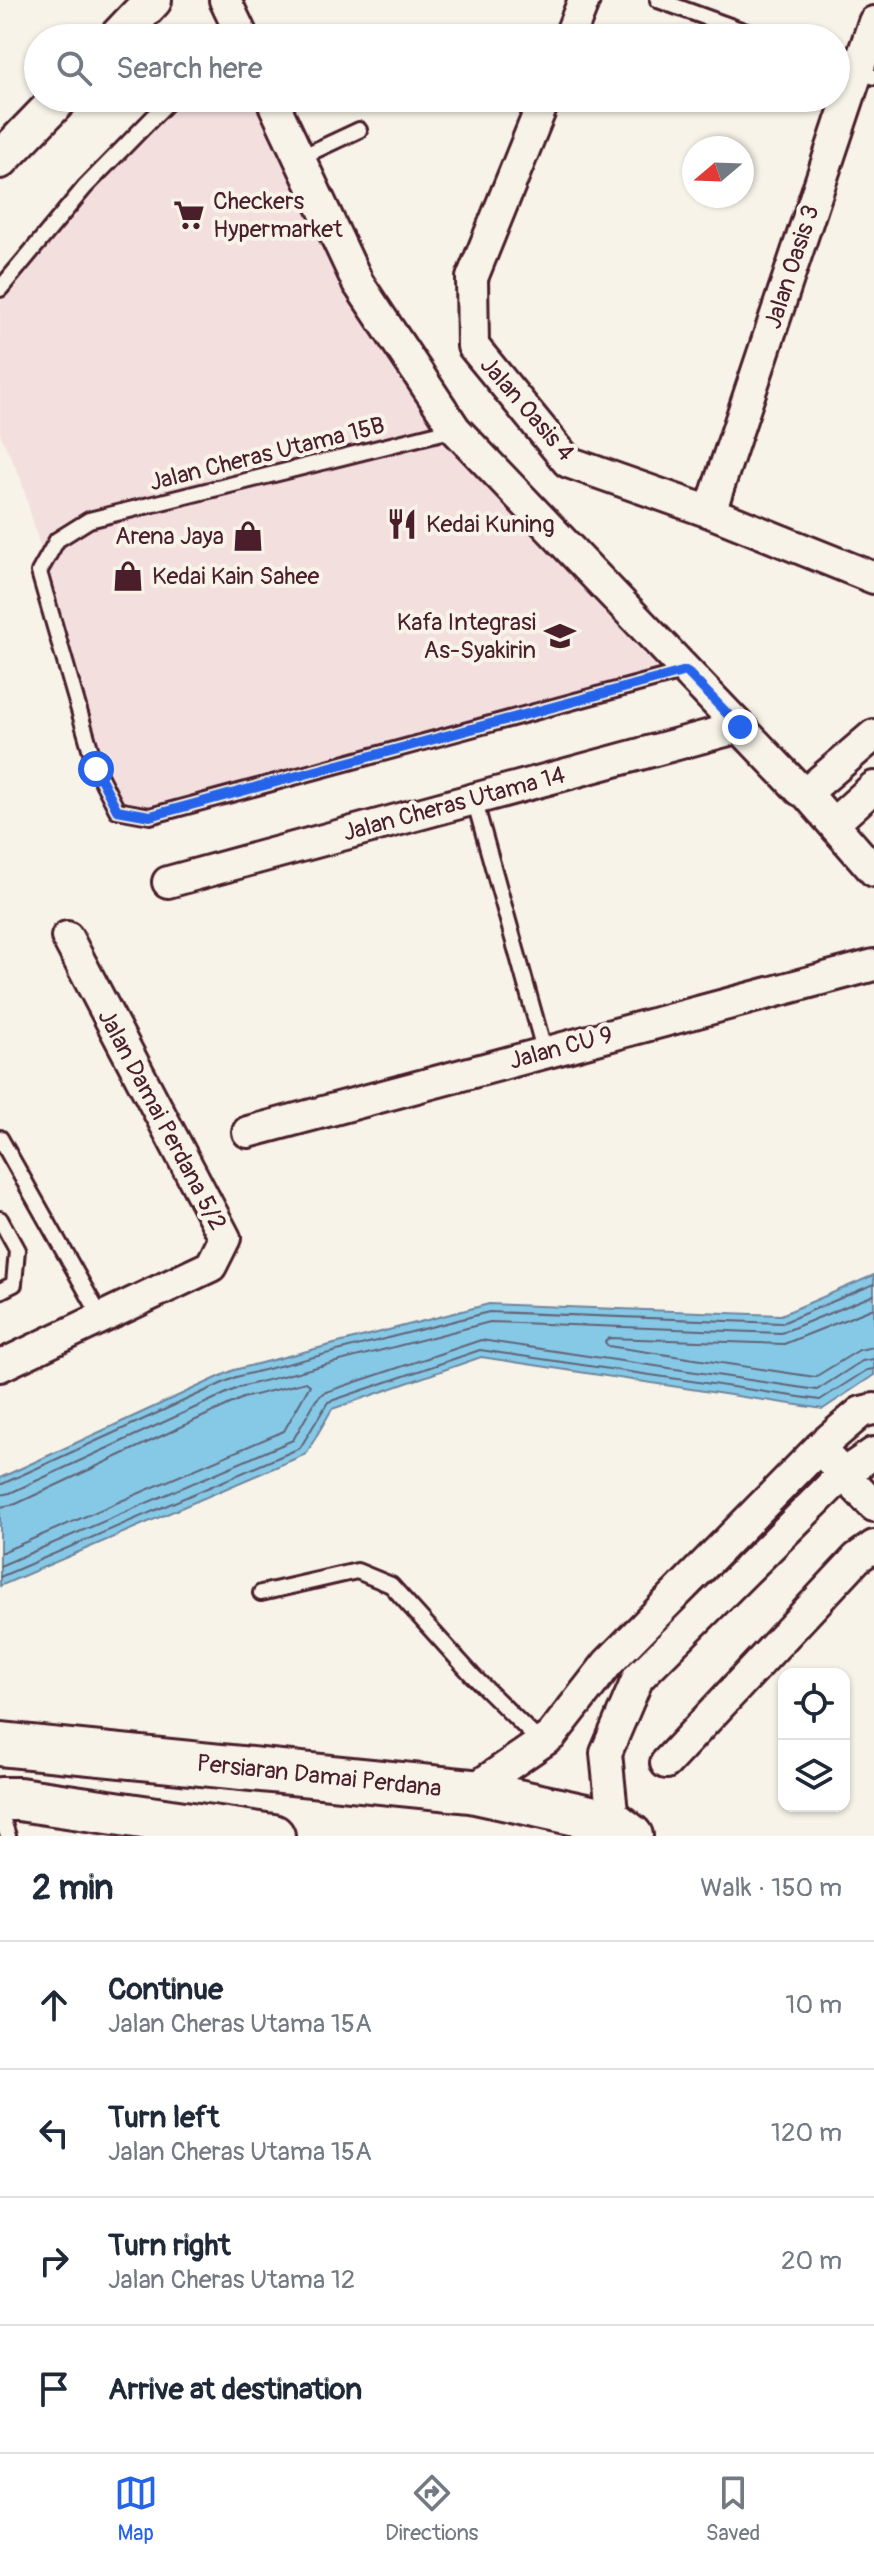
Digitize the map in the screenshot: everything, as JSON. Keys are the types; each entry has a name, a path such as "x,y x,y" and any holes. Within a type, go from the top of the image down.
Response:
{"main road":[{"name":"Persiaran Damai Perdana","path":"0,1744 471,1791 622,1829"},
{"path":"3,1823 19,1799 273,1836"}],"street":[{"path":"130,24 153,0"},
{"path":"225,0 233,24"},
{"path":"575,24 584,0"},
{"name":"Jalan Oasis 3","path":"856,71 874,22"},
{"path":"0,160 46,112"},
{"path":"278,112 358,283 455,429 806,793 874,871"},
{"name":"Jalan Oasis 4","path":"539,112 472,278 473,346 568,462 710,512 874,578"},
{"name":"Jalan Oasis 3","path":"710,512 842,112"},
{"name":"Jalan Cheras Utama 14","path":"168,882 740,727"},
{"path":"806,793 874,735"},
{"path":"833,824 874,787"},
{"name":"Jalan Damai Perdana 5/2","path":"0,1366 211,1266 225,1238 67,937"},
{"name":"Jalan CU 9","path":"248,1132 874,965"},
{"path":"471,1791 551,1736 608,1663 819,1448 861,1412 874,1409"},
{"path":"819,1448 874,1506"},
{"path":"622,1829 606,1753 638,1678 843,1474 874,1453"},
{"path":"666,1763 857,1558 874,1546"}],"lane":[{"path":"658,0 724,24"},
{"path":"0,289 85,187 158,112"},
{"path":"299,158 359,130"},
{"name":"Jalan Cheras Utama 15B","path":"455,429 89,520 57,540 39,572 96,769 117,810 150,816 686,671"},
{"path":"474,799 545,1053"},
{"path":"0,1138 103,1319"},
{"path":"0,1219 17,1250 14,1284 0,1291"},
{"path":"261,1593 357,1571 391,1585 473,1676 541,1743"},
{"path":"0,1812 3,1823"}],"shaded area":[{"path":"169,112 265,112 345,285 668,668 151,809 120,803 101,765 21,479 0,434 0,302 95,187"}],"water":[{"path":"874,1275 874,1375 823,1409 481,1357 332,1409 306,1454 0,1586 0,1478 234,1370 489,1304 781,1315"}],"place":[{"name":"Checkers Hypermarket","path":"189,215"},
{"name":"Kedai Kuning","path":"402,524"},
{"name":"Arena Jaya","path":"248,536"},
{"name":"Kedai Kain Sahee","path":"128,576"},
{"name":"Kafa Integrasi As-Syakirin","path":"560,636"}],"route":[{"path":"96,769 117,810 150,816 686,671 740,727"}]}
